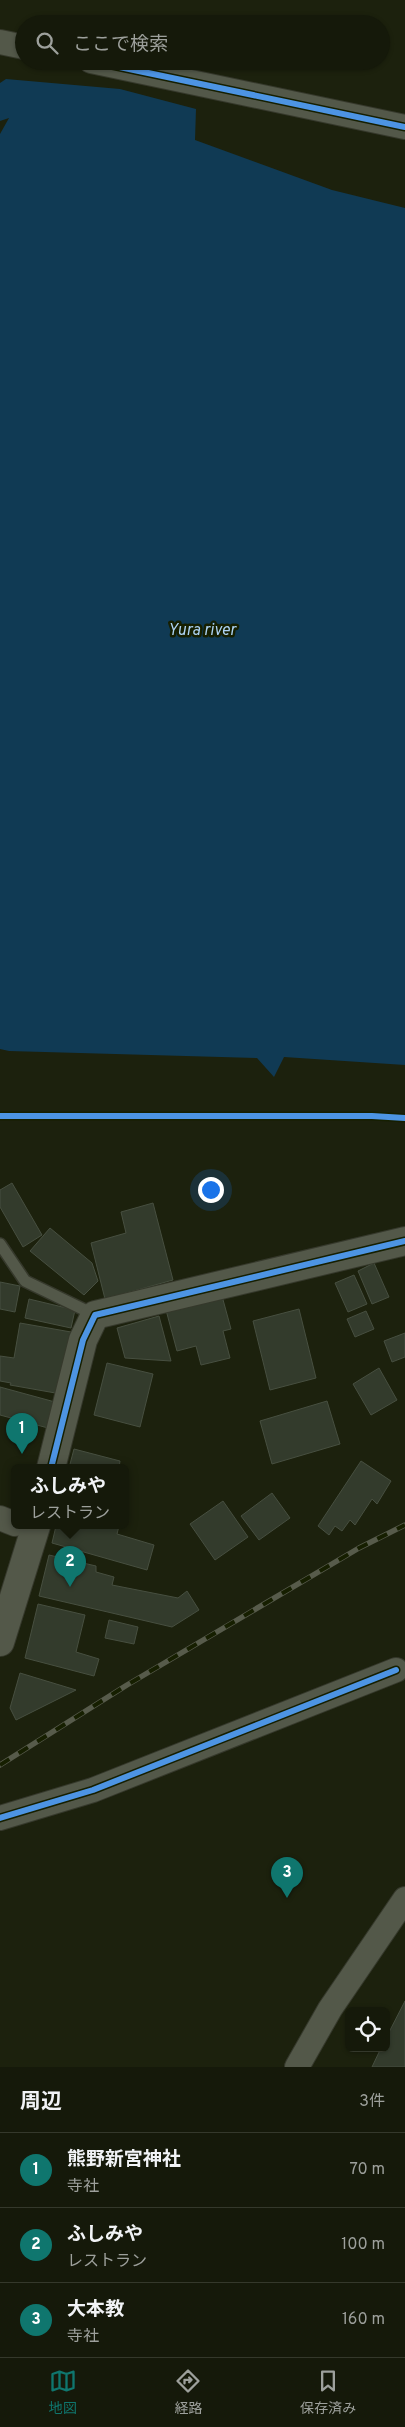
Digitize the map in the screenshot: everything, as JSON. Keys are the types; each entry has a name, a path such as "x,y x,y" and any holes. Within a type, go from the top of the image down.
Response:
{"street":[{"path":"0,42 15,45"},
{"path":"133,70 405,127"},
{"path":"51,1464 83,1340 95,1315 405,1241"},
{"path":"0,1642 27,1529"},
{"path":"0,1818 93,1790 396,1670"},
{"path":"297,2067 330,2009 405,1899"}],"lane":[{"path":"0,1244 25,1281 95,1315"}],"water":[{"name":"Yura river","path":"6,79 120,89 196,109 195,140 332,190 405,208 405,1065 284,1057 274,1077 257,1058 9,1051 0,1049 0,134 9,118 0,121 0,83"}],"building":[{"path":"12,1183 42,1235 23,1247 0,1207 0,1190"},
{"path":"153,1203 173,1280 105,1299 91,1243 126,1233 121,1212"},
{"path":"50,1228 92,1263 98,1281 84,1295 30,1251"},
{"path":"374,1263 389,1297 372,1304 358,1271"},
{"path":"354,1275 367,1304 348,1312 335,1283"},
{"path":"0,1282 20,1286 15,1312 0,1309"},
{"path":"222,1296 231,1329 223,1331 230,1358 201,1365 196,1346 177,1351 166,1310"},
{"path":"29,1299 75,1310 71,1328 25,1318"},
{"path":"299,1309 316,1378 270,1390 253,1321"},
{"path":"366,1311 374,1329 355,1337 347,1319"},
{"path":"159,1316 171,1361 125,1358 117,1328"},
{"path":"20,1323 71,1332 61,1394 10,1385 11,1383 0,1381 0,1356 14,1358"},
{"path":"405,1333 405,1357 392,1362 384,1341"},
{"path":"107,1363 153,1374 140,1427 94,1415"},
{"path":"379,1368 397,1400 371,1415 353,1384"},
{"path":"0,1387 55,1402 48,1428 0,1415"},
{"path":"327,1401 340,1444 272,1464 260,1421"},
{"path":"74,1449 120,1461 120,1464 70,1464"},
{"path":"361,1461 391,1481 377,1504 372,1499 355,1525 350,1520 342,1531 335,1526 329,1535 318,1526"},
{"path":"272,1493 290,1518 259,1540 241,1516"},
{"path":"223,1501 248,1537 215,1560 190,1524"},
{"path":"55,1529 118,1529 117,1534 154,1545 147,1570 52,1543"},
{"path":"49,1555 96,1566 96,1572 114,1577 112,1585 178,1598 187,1591 199,1610 172,1627 39,1596"},
{"path":"38,1604 85,1615 76,1652 99,1659 94,1676 25,1658"},
{"path":"109,1620 138,1627 134,1644 105,1638"},
{"path":"20,1673 76,1690 16,1720 10,1708"},
{"path":"405,2001 405,2067 372,2067 379,2052 390,2052 390,2030"}],"railway":[{"path":"0,1765 127,1685 359,1548 405,1525"}],"cycle path":[{"path":"134,70 405,127"},
{"path":"0,1116 372,1116 405,1118"},
{"path":"52,1464 83,1340 95,1315 405,1241"},
{"path":"0,1818 93,1790 396,1670"}],"place":[{"name":"熊野新宮神社","path":"22,1454"},
{"name":"ふしみや","path":"70,1587"},
{"name":"大本教","path":"287,1898"}]}
